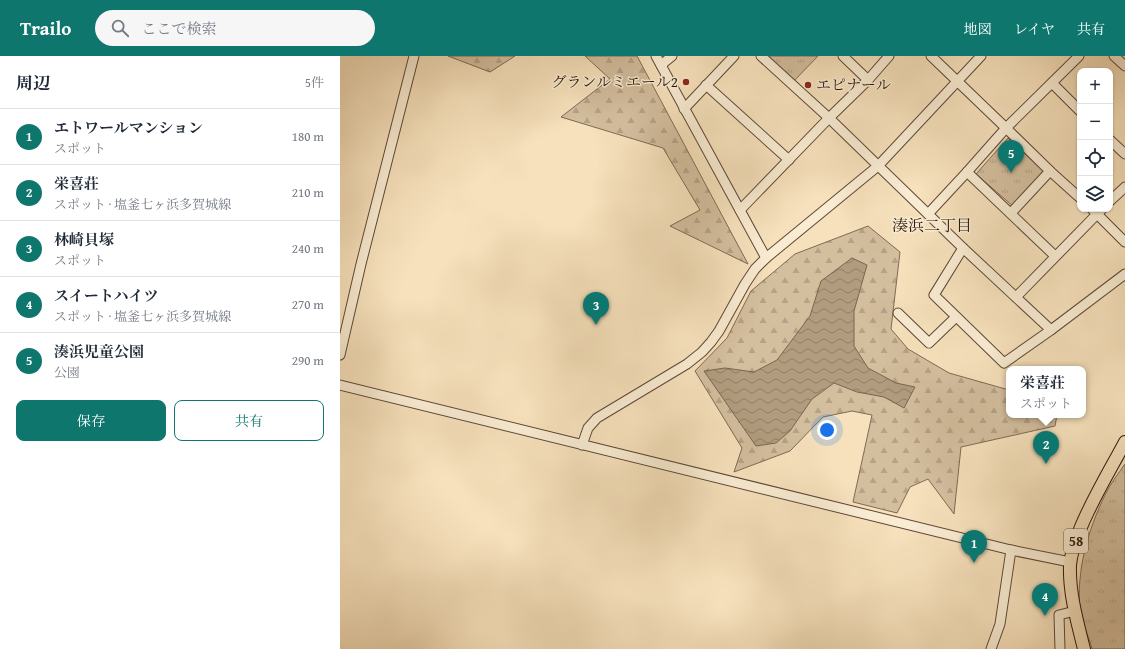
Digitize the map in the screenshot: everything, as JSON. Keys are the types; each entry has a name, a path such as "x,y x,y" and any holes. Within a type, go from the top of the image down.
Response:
{"main road":[{"name":"58","path":"1084,649 1075,611 1071,586 1070,562 1075,543 1086,515 1125,442"}],"street":[{"path":"340,355 361,264 414,56"},
{"path":"656,56 766,258"},
{"path":"661,65 672,56"},
{"path":"684,109 734,56"},
{"path":"761,56 829,118 963,248 1051,330"},
{"path":"843,56 868,80"},
{"path":"740,210 868,80 889,56"},
{"path":"931,56 1077,195"},
{"path":"582,445 588,428 597,418 687,364 702,352 719,331 755,269 766,258 878,166 981,56"},
{"path":"928,214 968,172 1006,128 1079,56"},
{"path":"1114,56 1125,66"},
{"path":"1052,83 1077,107"},
{"path":"706,86 789,160"},
{"path":"1113,143 1125,154"},
{"path":"1011,213 1050,171"},
{"path":"968,172 1056,256"},
{"path":"1113,199 1125,187"},
{"path":"1016,297 1096,212"},
{"path":"1098,212 1125,242"},
{"path":"963,248 934,295 1004,363 1051,330 1125,274"},
{"path":"898,313 929,343 956,317"},
{"path":"340,385 1011,550 1070,562"},
{"path":"990,649 1000,624 1011,550"},
{"path":"1060,649 1059,615 1075,611"}],"green space":[{"path":"448,56 515,56 490,72"},
{"path":"585,56 637,56 748,264 670,226 700,210 663,148 561,117 610,79"},
{"path":"761,56 818,56 791,84"},
{"path":"1008,138 1045,172 1014,207 976,174"},
{"path":"868,226 900,252 891,329 908,349 949,373 1006,389 1006,418 1056,418 1055,426 961,447 954,514 928,479 910,487 897,513 853,502 872,415 852,411 823,417 790,451 734,472 742,448 695,371 727,338 751,291 795,254"},
{"path":"1125,464 1125,649 1092,649 1080,611 1079,596 1082,566 1093,522 1109,487"}],"water":[{"path":"852,258 867,265 854,311 854,346 868,368 896,383 915,387 904,408 884,397 857,392 834,383 812,399 790,431 776,443 756,446 704,371 725,368 754,372 777,360 810,316 821,281"}],"place":[{"name":"グランルミエール2","path":"686,82"},
{"name":"エピナール","path":"808,85"},
{"name":"湊浜児童公園","path":"1011,173"},
{"name":"林崎貝塚","path":"596,325"},
{"name":"栄喜荘","path":"1046,464"},
{"name":"エトワールマンション","path":"974,563"},
{"name":"スイートハイツ","path":"1045,616"}],"district":[{"name":"湊浜二丁目","path":"932,225"}]}
